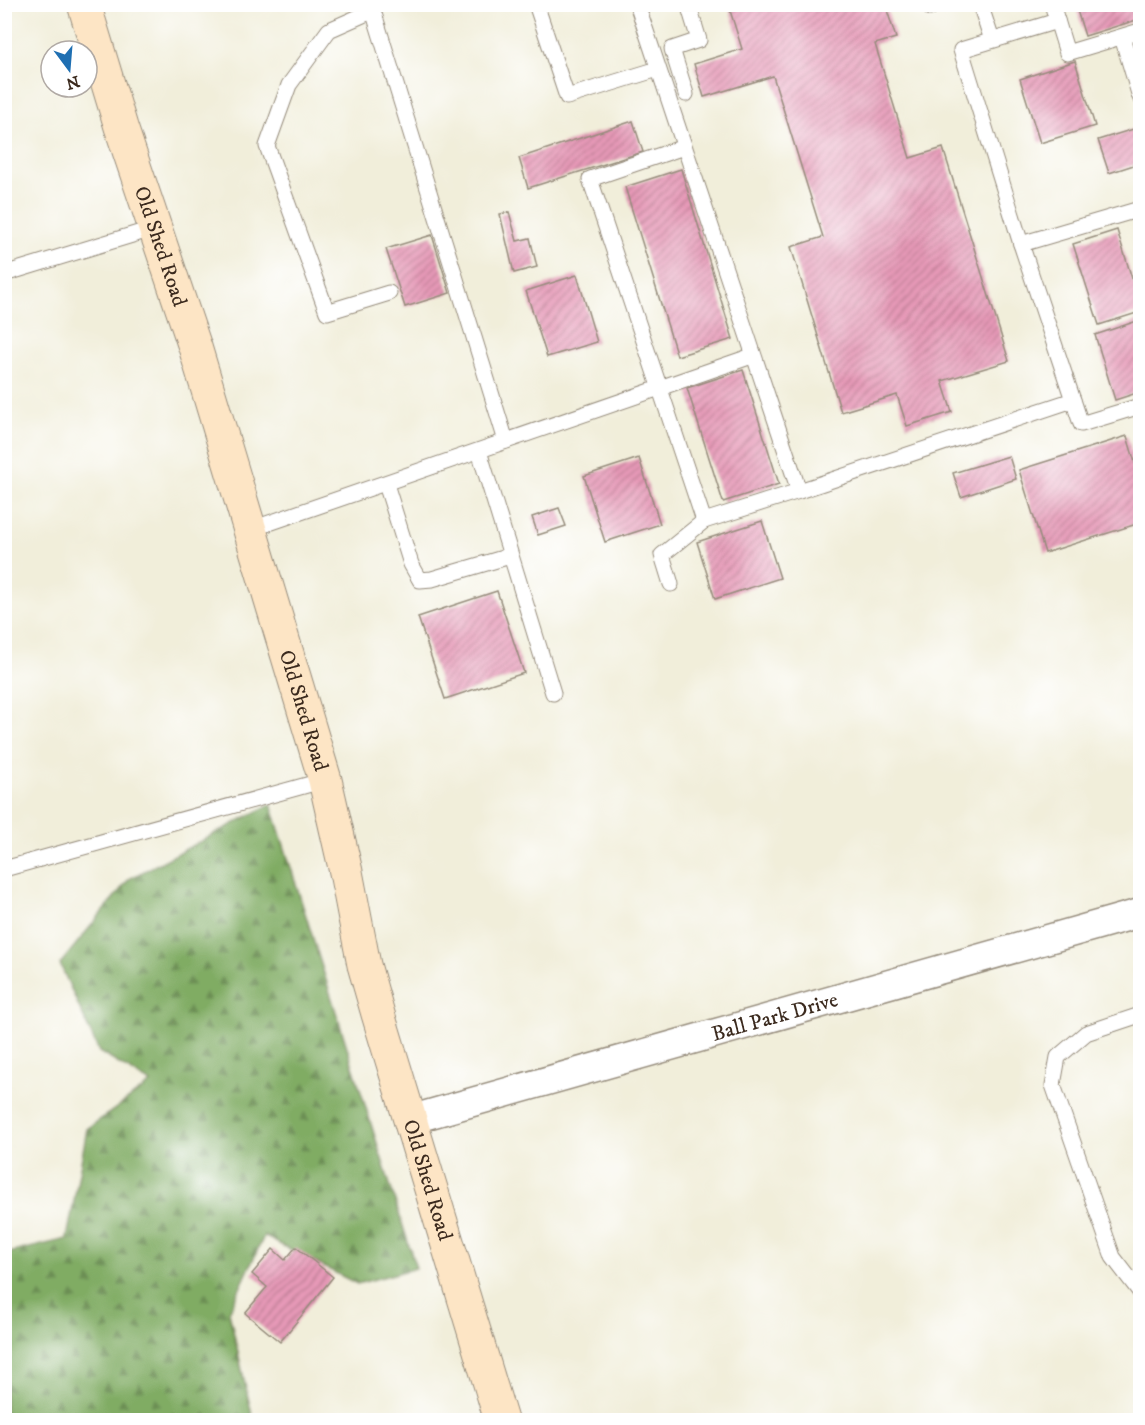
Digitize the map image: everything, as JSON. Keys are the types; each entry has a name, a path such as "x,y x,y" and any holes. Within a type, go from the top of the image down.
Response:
{"street":[{"name":"Old Shed Road","path":"84,4 195,347 325,780 364,965 501,1420"},
{"name":"Ball Park Drive","path":"409,1120 1140,913"}],"lane":[{"path":"536,4 567,97 658,69"},
{"path":"637,4 752,356 799,491"},
{"path":"686,94 672,49 699,40 688,4"},
{"path":"980,4 992,40"},
{"path":"1052,4 1067,53 1140,31"},
{"path":"389,293 327,312 267,146 289,85 329,30 371,8 506,441"},
{"path":"1057,21 961,50 1021,244 1081,424 1140,406"},
{"path":"1122,37 1140,97"},
{"path":"684,147 590,179 704,521"},
{"path":"1021,244 1140,209"},
{"path":"4,274 155,228"},
{"path":"249,530 752,356"},
{"path":"671,584 662,555 704,521 1073,400"},
{"path":"479,451 554,693"},
{"path":"386,484 411,564 420,580 432,579 510,556"},
{"path":"4,869 325,780"},
{"path":"1140,1015 1086,1033 1058,1057 1053,1085 1113,1257 1140,1292"}],"green space":[{"path":"271,804 416,1268 357,1284 264,1236 229,1312 253,1420 5,1420 4,1254 67,1239 87,1129 151,1083 99,1052 60,964 129,879"}],"building":[{"path":"728,4 885,4 896,38 875,44 910,158 943,148 1009,361 942,381 952,412 907,426 897,395 841,412 791,247 823,237 773,76 704,97 694,64 742,49"},
{"path":"1075,4 1140,4 1140,19 1085,36"},
{"path":"1075,61 1095,126 1040,143 1020,79"},
{"path":"633,121 643,152 528,188 519,158"},
{"path":"1140,127 1140,163 1109,173 1098,140"},
{"path":"681,169 733,339 677,356 625,187"},
{"path":"509,212 517,241 530,238 537,267 514,273 500,214"},
{"path":"1117,230 1134,285 1140,283 1140,312 1099,325 1073,244"},
{"path":"432,235 450,293 405,307 386,249"},
{"path":"577,275 597,342 547,357 526,291"},
{"path":"1140,320 1140,392 1115,400 1095,335"},
{"path":"743,370 779,484 723,502 687,388"},
{"path":"1127,436 1140,479 1140,523 1045,553 1019,470"},
{"path":"1009,456 1016,479 961,497 953,473"},
{"path":"639,458 660,524 605,542 584,476"},
{"path":"559,508 566,526 538,535 532,517"},
{"path":"762,521 780,578 715,599 697,542"},
{"path":"497,591 524,673 445,699 418,617"},
{"path":"296,1247 333,1277 280,1342 245,1313 267,1287 252,1274 273,1249 285,1260"}]}
